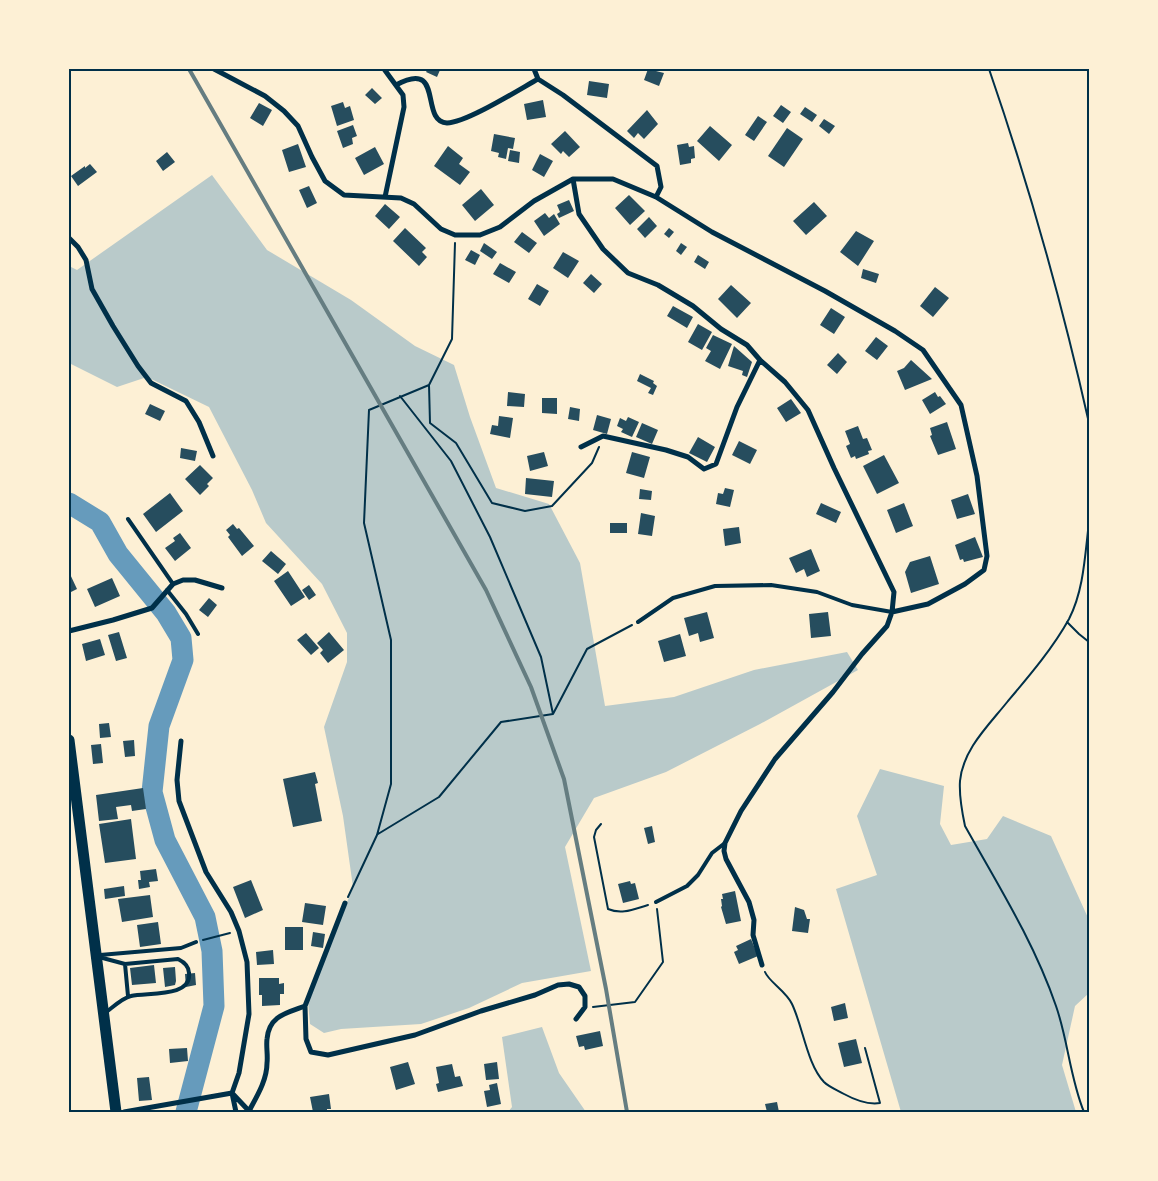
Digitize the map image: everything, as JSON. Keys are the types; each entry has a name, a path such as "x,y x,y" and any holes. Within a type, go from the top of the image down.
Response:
{"main road":[{"path":"69,740 116,1112"}],"street":[{"path":"214,69 265,96 284,111 298,126 325,181 344,195 369,198 401,198 414,204 441,229 455,235 480,235 500,227 534,201 573,179 614,179 656,197 712,232 825,291 923,350 961,405 977,476 987,556 984,570 966,584 928,604 892,612"},
{"path":"384,69 403,95 404,107 385,197"},
{"path":"534,69 538,79 563,95 657,166 661,186 656,197"},
{"path":"396,85 409,78 417,78 424,82 429,88 434,112 440,120 447,123 462,119 538,79"},
{"path":"573,179 579,214 603,249 628,273 658,286 693,306 721,329 747,346 785,382 808,410 894,592 892,612 887,626 774,759 741,811 725,843 726,859 749,902 754,920 753,935 762,965"},
{"path":"69,238 78,247 86,260 92,288 138,366 152,383 186,401 199,422 213,456"},
{"path":"581,447 603,436 666,450 688,457 704,469 716,464 737,407 760,360"},
{"path":"69,632 152,608 173,584 182,580 195,580 222,588"},
{"path":"181,741 177,780 179,801 206,872 231,912 239,930 247,962 249,1014 239,1073 232,1093 236,1112"},
{"path":"344,903 305,1006 306,1039 311,1052 328,1055 415,1035 482,1011 535,996 558,985 569,984 579,987 585,996 585,1008 576,1019"},
{"path":"232,1093 250,1112 262,1086 268,1064 268,1028 274,1020 305,1006"},
{"path":"124,1112 232,1093"}],"lane":[{"path":"128,519 173,584"},
{"path":"638,622 673,598 715,586 771,585 817,592 852,605 892,612"},
{"path":"167,590 186,614 198,634"},
{"path":"656,902 687,886 698,875 712,853 725,843"},
{"path":"95,956 181,948 196,942"},
{"path":"95,956 125,964 172,959 183,962 189,971 188,982 181,990 128,996 103,1014"},
{"path":"125,964 128,996"}],"path":[{"path":"989,69 1016,148 1071,344 1089,423"},
{"path":"455,235 452,338 429,385 430,423 456,443 492,503 525,511 552,506 592,463 603,436"},
{"path":"344,903 377,835 391,784 391,640 364,523 369,410 429,385"},
{"path":"400,396 451,461 490,537 541,657 553,714"},
{"path":"1084,1112 1077,1094 1057,1007 1032,946 965,826 961,806 960,780 969,753 981,733 1040,661 1067,622 1080,588 1089,522"},
{"path":"553,714 587,649 638,622"},
{"path":"1067,622 1089,642"},
{"path":"377,835 439,797 501,722 553,714"},
{"path":"585,1008 635,1002 663,962 656,902 626,912 616,912 608,909 594,838 596,830 601,824"},
{"path":"196,942 222,935"},
{"path":"762,965 767,977 776,983 791,1001 802,1028 814,1068 825,1083 854,1100 874,1104 880,1103 865,1048"}],"shaded area":[{"path":"212,175 267,250 351,300 415,346 454,365 470,417 496,488 549,504 580,563 605,706 674,697 754,670 847,652 858,670 760,724 666,772 594,798 565,847 591,971 522,983 469,1008 421,1024 341,1029 324,1033 310,1024 308,1002 353,887 343,816 324,727 347,662 347,633 322,584 266,523 252,490 209,407 147,377 117,387 69,363 69,266 77,270"},
{"path":"880,769 944,786 940,824 951,845 987,839 1003,816 1051,836 1089,920 1089,993 1075,1006 1062,1065 1076,1112 901,1112 836,889 877,875 857,816"},
{"path":"542,1027 559,1073 586,1112 508,1112 512,1107 502,1037"}],"building":[{"path":"428,69 440,70 437,77 426,72"},
{"path":"648,69 664,73 659,86 644,80"},
{"path":"589,81 609,84 607,98 587,95"},
{"path":"372,88 382,98 375,104 365,95"},
{"path":"543,100 546,117 527,120 524,104"},
{"path":"343,102 345,108 350,106 354,120 337,126 331,106"},
{"path":"259,103 272,110 263,126 250,118"},
{"path":"781,105 791,112 783,123 773,116"},
{"path":"805,107 817,115 812,122 800,114"},
{"path":"647,110 658,124 644,139 638,133 634,138 627,131"},
{"path":"758,116 767,122 754,141 745,135"},
{"path":"824,119 835,126 829,134 819,126"},
{"path":"353,125 357,136 352,138 353,144 343,148 337,131"},
{"path":"710,126 732,145 719,161 697,141"},
{"path":"787,128 803,139 784,167 768,156"},
{"path":"565,131 580,147 569,157 563,151 561,154 551,144"},
{"path":"494,134 515,138 513,149 508,148 506,159 498,157 499,153 491,151"},
{"path":"688,143 689,147 694,146 695,158 691,159 691,163 680,165 677,145"},
{"path":"298,144 306,167 289,172 282,150"},
{"path":"448,146 463,158 459,164 470,172 460,185 434,166"},
{"path":"375,147 384,164 364,175 355,158"},
{"path":"510,150 520,152 519,163 508,161"},
{"path":"167,152 175,162 163,171 156,161"},
{"path":"540,154 553,161 544,177 532,170"},
{"path":"90,164 97,172 78,186 71,176"},
{"path":"309,186 317,203 307,208 299,190"},
{"path":"481,189 494,205 475,221 462,205"},
{"path":"629,195 645,211 630,225 615,208"},
{"path":"569,200 574,211 559,218 557,214 560,212 557,205"},
{"path":"814,202 827,216 806,235 793,221"},
{"path":"385,204 400,217 389,229 375,216"},
{"path":"545,213 549,218 554,214 560,224 544,236 534,221"},
{"path":"649,217 657,226 645,238 637,229"},
{"path":"405,228 426,248 422,252 427,257 419,266 393,241"},
{"path":"669,228 674,232 669,238 664,234"},
{"path":"856,231 874,241 858,266 840,252"},
{"path":"522,232 537,243 529,253 514,242"},
{"path":"484,243 497,252 492,259 480,251"},
{"path":"681,243 687,247 681,255 676,251"},
{"path":"471,250 480,255 475,265 465,260"},
{"path":"563,252 579,261 568,278 553,268"},
{"path":"698,255 709,262 705,269 694,262"},
{"path":"500,263 516,272 509,283 493,274"},
{"path":"863,269 879,274 876,283 861,278"},
{"path":"591,274 602,284 594,293 583,283"},
{"path":"537,284 549,291 540,306 528,299"},
{"path":"731,285 751,303 737,318 718,299"},
{"path":"935,287 949,298 933,317 920,306"},
{"path":"673,306 693,317 687,328 667,316"},
{"path":"831,308 845,317 834,334 820,325"},
{"path":"698,324 712,332 702,350 688,342"},
{"path":"713,335 732,344 720,369 705,361 711,351 706,348"},
{"path":"876,337 888,346 877,360 865,351"},
{"path":"734,346 752,362 747,377 742,375 743,371 728,366"},
{"path":"838,353 847,362 837,374 827,365"},
{"path":"911,360 932,379 905,390 897,371 904,368"},
{"path":"640,374 654,381 653,383 657,386 653,395 648,393 651,388 637,381"},
{"path":"508,392 525,394 524,407 507,406"},
{"path":"935,392 946,404 930,414 922,400"},
{"path":"542,398 557,398 557,414 542,413"},
{"path":"791,399 801,413 786,422 777,408"},
{"path":"150,404 165,411 160,421 145,414"},
{"path":"570,407 580,409 579,421 568,419"},
{"path":"597,415 611,419 607,434 593,430"},
{"path":"499,416 513,418 510,438 490,434 492,425 498,426"},
{"path":"628,417 639,422 632,437 621,432 623,429 617,426 620,418 626,421"},
{"path":"947,422 956,449 938,455 930,436 932,435 930,428"},
{"path":"642,423 658,430 652,444 636,437"},
{"path":"858,426 863,439 867,438 872,450 868,451 869,454 856,459 855,456 851,458 846,446 850,444 845,431"},
{"path":"698,437 715,447 707,462 689,453"},
{"path":"739,441 757,450 750,464 732,455"},
{"path":"181,448 197,451 195,461 180,458"},
{"path":"544,452 548,466 530,471 527,456"},
{"path":"632,452 650,457 644,478 626,473"},
{"path":"884,455 899,483 877,494 863,466"},
{"path":"200,465 213,478 207,484 209,486 200,495 185,479"},
{"path":"526,478 554,481 552,497 525,494"},
{"path":"725,488 734,490 730,507 716,504 718,493 723,494"},
{"path":"640,489 652,491 651,500 639,499"},
{"path":"170,493 183,511 156,532 143,514"},
{"path":"968,494 975,514 957,519 951,500"},
{"path":"821,503 841,512 836,523 816,514"},
{"path":"904,503 913,526 896,533 887,510"},
{"path":"641,513 655,516 652,536 638,534"},
{"path":"610,523 627,523 627,533 610,533"},
{"path":"233,524 237,529 239,528 254,546 242,556 228,537 230,535 226,530"},
{"path":"739,527 741,543 725,546 723,529"},
{"path":"180,533 191,548 175,561 165,548 175,541 173,538"},
{"path":"975,537 983,557 964,562 963,559 960,560 955,545"},
{"path":"811,549 820,571 807,577 804,569 796,573 789,558"},
{"path":"271,551 286,564 278,574 262,561"},
{"path":"930,556 939,584 911,593 905,572 910,562"},
{"path":"288,571 305,597 291,606 274,581"},
{"path":"69,572 77,589 69,593"},
{"path":"112,578 120,596 95,607 87,589"},
{"path":"309,585 316,595 309,600 302,590"},
{"path":"209,598 217,605 208,617 199,610"},
{"path":"707,612 714,638 700,642 698,633 689,636 684,618"},
{"path":"828,612 831,636 811,638 809,614"},
{"path":"119,632 127,658 116,661 108,635"},
{"path":"329,632 344,650 328,663 320,653 323,650 317,643"},
{"path":"306,633 319,648 311,655 297,640"},
{"path":"680,634 686,656 664,662 658,641"},
{"path":"100,639 105,655 86,661 82,644"},
{"path":"109,723 111,737 100,738 99,724"},
{"path":"134,740 135,756 125,757 123,741"},
{"path":"101,744 103,763 93,764 91,745"},
{"path":"315,772 318,783 315,784 322,821 293,827 283,779"},
{"path":"143,788 146,809 132,811 131,805 116,807 118,819 99,821 96,795"},
{"path":"131,819 136,859 105,863 99,824"},
{"path":"652,826 655,842 648,844 644,828"},
{"path":"156,869 158,881 149,882 150,887 139,889 140,871"},
{"path":"251,880 263,910 245,918 233,887"},
{"path":"630,881 631,884 635,883 639,899 623,903 618,884"},
{"path":"124,886 125,896 105,899 104,889"},
{"path":"735,891 741,921 726,924 721,907 722,894"},
{"path":"150,895 153,917 122,922 118,899"},
{"path":"305,903 326,906 323,925 302,922"},
{"path":"795,907 804,910 807,919 810,919 808,933 792,931"},
{"path":"158,922 161,944 140,947 137,925"},
{"path":"285,927 303,927 303,950 285,950"},
{"path":"313,932 325,934 323,948 311,946"},
{"path":"751,939 758,956 739,964 734,952 738,950 736,946"},
{"path":"273,950 274,964 257,965 256,952"},
{"path":"154,965 156,983 132,985 130,968"},
{"path":"175,967 175,985 165,987 163,968"},
{"path":"195,973 196,985 186,987 185,974"},
{"path":"259,978 279,978 279,984 284,983 284,994 280,994 280,1005 262,1006 262,995 259,995"},
{"path":"845,1003 848,1018 834,1021 831,1007"},
{"path":"600,1031 603,1046 585,1050 584,1046 579,1047 576,1036"},
{"path":"856,1039 862,1063 844,1067 838,1043"},
{"path":"187,1048 188,1061 170,1063 169,1049"},
{"path":"408,1062 415,1084 396,1090 390,1067"},
{"path":"497,1062 499,1079 486,1080 484,1064"},
{"path":"452,1064 455,1077 460,1076 463,1086 438,1092 436,1084 439,1083 436,1067"},
{"path":"149,1077 152,1100 139,1101 137,1078"},
{"path":"497,1083 501,1104 487,1107 484,1091 490,1090 489,1085"},
{"path":"329,1094 331,1109 327,1109 327,1112 313,1112 310,1097"},
{"path":"777,1102 779,1112 767,1112 765,1104"}],"waterway":[{"path":"69,503 100,522 118,554 166,613 181,638 183,660 159,726 152,792 165,840 205,917 212,951 214,1006 186,1112"}],"railway":[{"path":"189,69 486,590 531,687 564,779 606,989 627,1112"}]}
